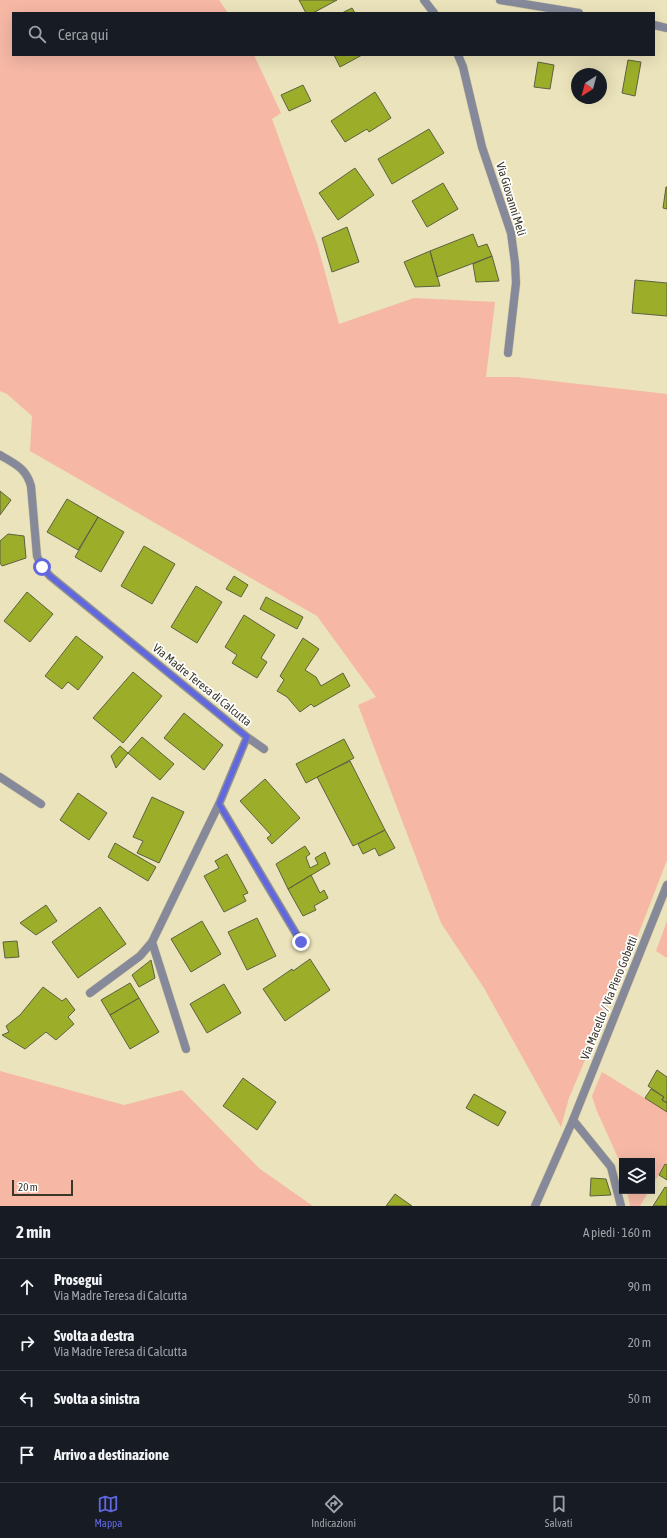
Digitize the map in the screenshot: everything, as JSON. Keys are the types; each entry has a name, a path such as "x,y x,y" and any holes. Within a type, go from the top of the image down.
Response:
{"street":[{"path":"424,0 433,12"},
{"path":"500,0 573,12"},
{"path":"655,25 667,28"},
{"name":"Via Giovanni Meli","path":"458,56 463,67 482,147 511,233 516,283 508,353"},
{"name":"Via Madre Teresa di Calcutta","path":"0,455 21,468 29,477 37,556 42,567 50,576 247,737 219,804 152,942 140,956 90,993"},
{"path":"247,737 264,749"},
{"path":"0,777 41,804"},
{"path":"219,804 301,942"},
{"name":"Via Macello / Via Piero Gobetti","path":"535,1206 573,1120 667,885"},
{"path":"152,942 186,1049"},
{"path":"573,1120 611,1167 622,1206"}],"shaded area":[{"path":"0,0 219,0 227,12 12,12 12,56 254,56 281,113 272,119 317,243 339,324 414,298 495,302 486,377 517,377 667,394 667,860 640,930 569,1098 561,1127 484,988 441,923 358,705 376,697 317,616 30,451 32,416 7,394 0,391"},
{"path":"667,921 667,958 656,951"},
{"path":"0,1071 124,1105 182,1090 260,1169 313,1206 0,1206"},
{"path":"602,1072 667,1112 667,1165 665,1164 655,1181 655,1158 619,1158 619,1160 596,1109 592,1096"},
{"path":"628,1194 647,1194 640,1206 630,1206"}],"building":[{"path":"299,0 337,0 315,12 305,12"},
{"path":"352,8 354,12 344,12"},
{"path":"334,56 360,56 340,67"},
{"path":"628,60 641,62 635,96 622,93"},
{"path":"538,62 554,65 550,89 534,87"},
{"path":"303,85 311,101 289,111 281,95"},
{"path":"375,92 391,118 369,132 367,129 345,142 331,121"},
{"path":"429,129 444,153 392,184 378,159"},
{"path":"355,168 374,195 338,220 319,193"},
{"path":"443,183 458,209 427,227 412,201"},
{"path":"667,187 667,209 663,208"},
{"path":"347,227 359,262 332,272 322,238"},
{"path":"473,234 478,247 487,244 492,256 437,277 430,251"},
{"path":"430,251 440,286 415,287 404,262"},
{"path":"492,256 499,281 476,282 473,264"},
{"path":"635,280 667,283 667,316 632,313"},
{"path":"0,491 11,500 0,515"},
{"path":"67,499 98,517 78,550 47,532"},
{"path":"98,517 124,532 101,572 75,557"},
{"path":"8,534 24,536 26,558 2,566 0,563 0,541"},
{"path":"144,546 175,564 152,604 121,586"},
{"path":"234,576 248,585 241,597 226,589"},
{"path":"196,586 222,602 197,643 171,627"},
{"path":"27,592 53,614 30,642 4,621"},
{"path":"266,597 303,617 297,629 260,609"},
{"path":"244,615 275,635 261,658 267,662 257,678 232,663 237,655 225,647"},
{"path":"76,636 103,657 78,690 68,682 62,689 45,676"},
{"path":"303,638 319,649 305,670 316,677 321,686 343,673 350,686 314,707 311,704 300,712 287,697 277,691 284,680 280,676"},
{"path":"133,672 162,696 123,743 93,718"},
{"path":"184,713 223,745 204,770 164,738"},
{"path":"142,737 174,764 160,780 128,753"},
{"path":"344,739 354,758 306,783 296,764"},
{"path":"120,746 128,753 116,768 111,756"},
{"path":"350,761 385,830 353,846 317,777"},
{"path":"265,779 300,818 272,844 267,838 271,835 240,801"},
{"path":"78,793 107,813 89,840 60,820"},
{"path":"152,797 184,812 159,863 137,853 143,841 133,837"},
{"path":"385,830 395,848 379,856 375,848 363,854 358,844"},
{"path":"115,843 156,867 148,881 108,857"},
{"path":"305,846 310,854 306,857 310,868 318,864 315,858 325,852 330,864 288,889 276,864"},
{"path":"227,854 248,893 243,895 246,901 224,912 204,876 219,868 215,861"},
{"path":"311,875 320,893 324,890 328,898 314,906 316,910 303,916 288,889"},
{"path":"46,905 57,921 36,935 20,923"},
{"path":"100,907 126,944 78,978 52,942"},
{"path":"257,918 276,956 247,970 228,932"},
{"path":"202,921 221,954 191,972 171,939"},
{"path":"17,941 19,957 5,958 3,942"},
{"path":"310,959 330,990 285,1021 263,989 292,969 293,971"},
{"path":"151,960 155,978 139,987 132,975"},
{"path":"130,983 139,998 110,1015 101,1000"},
{"path":"224,984 241,1013 207,1033 190,1004"},
{"path":"43,987 62,1001 66,998 75,1010 68,1017 74,1024 56,1040 46,1032 25,1049 2,1035 9,1032 6,1026 20,1015"},
{"path":"139,998 159,1032 130,1049 110,1015"},
{"path":"657,1070 667,1077 667,1103 662,1100 664,1097 648,1086"},
{"path":"243,1078 276,1102 257,1130 223,1106"},
{"path":"651,1089 664,1097 662,1100 667,1103 667,1112 645,1098"},
{"path":"474,1094 506,1112 498,1126 466,1108"},
{"path":"665,1164 667,1165 667,1180 659,1175"},
{"path":"591,1178 606,1179 611,1195 590,1196"},
{"path":"665,1187 667,1188 667,1206 653,1206"},
{"path":"395,1194 412,1206 386,1206"}],"route":[{"path":"42,567 50,576 247,737 219,804 301,942"}]}
